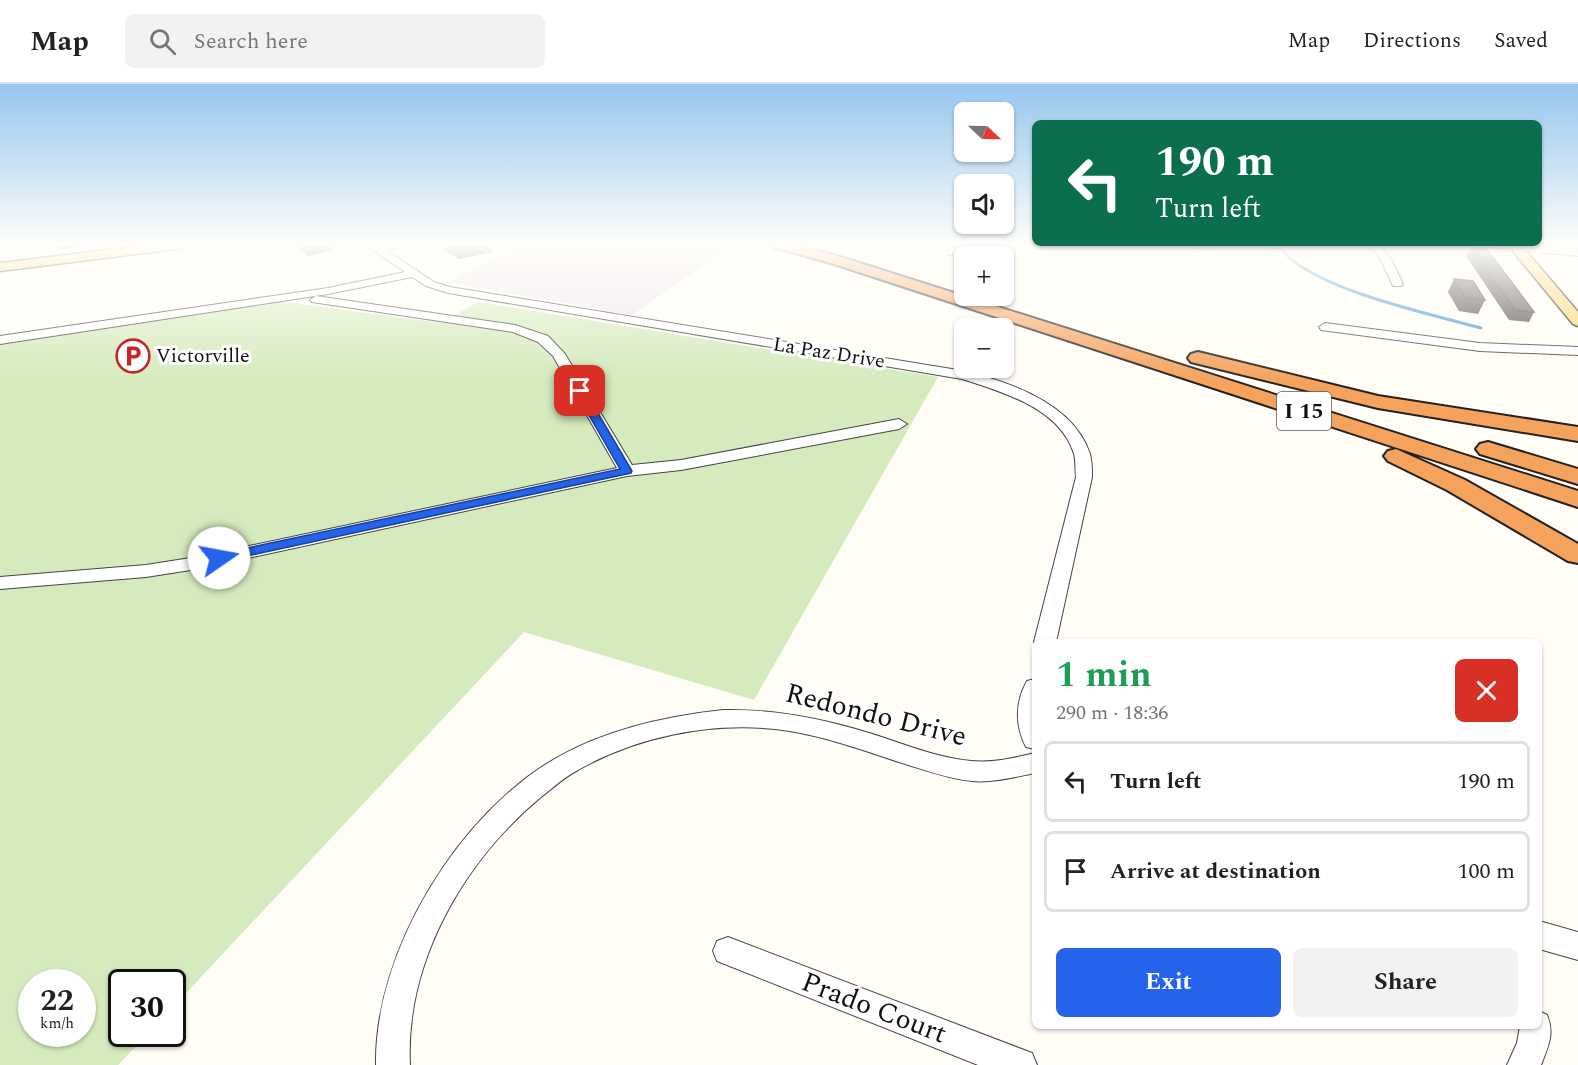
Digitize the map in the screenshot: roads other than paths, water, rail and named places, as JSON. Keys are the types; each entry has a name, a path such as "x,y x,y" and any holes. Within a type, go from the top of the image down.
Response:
{"highway":[{"name":"I 15","path":"924,290 1578,499"},
{"name":"I 15","path":"1014,302 1578,477"},
{"path":"1030,323 1392,454 1456,484 1578,555"},
{"path":"1190,356 1378,402 1578,434"}],"main road":[{"path":"1552,290 1578,321"}],"street":[{"path":"0,340 333,290"},
{"name":"La Paz Drive","path":"452,290 964,375 1028,399 1050,412 1070,431 1082,449 1086,463 1046,639"},
{"path":"436,317 477,295"},
{"path":"292,296 515,329 543,339 558,354 627,471"},
{"path":"1325,327 1480,347 1578,351"},
{"path":"0,583 146,571 197,563 627,471 681,465 899,424"},
{"path":"1032,699 1028,715 1032,729"},
{"name":"Redondo Drive","path":"393,1065 392,1047 404,983 425,924 453,872 496,822 532,790 570,762 645,734 692,723 733,719 774,720 826,729 964,770 989,772 1032,764"},
{"path":"1542,936 1578,946"},
{"name":"Prado Court","path":"728,951 1020,1065"},
{"path":"1524,1065 1533,1044 1536,1029"}],"waterway":[{"path":"1351,290 1408,309 1481,328"}],"place":[{"name":"Victorville","path":"133,356"}]}
